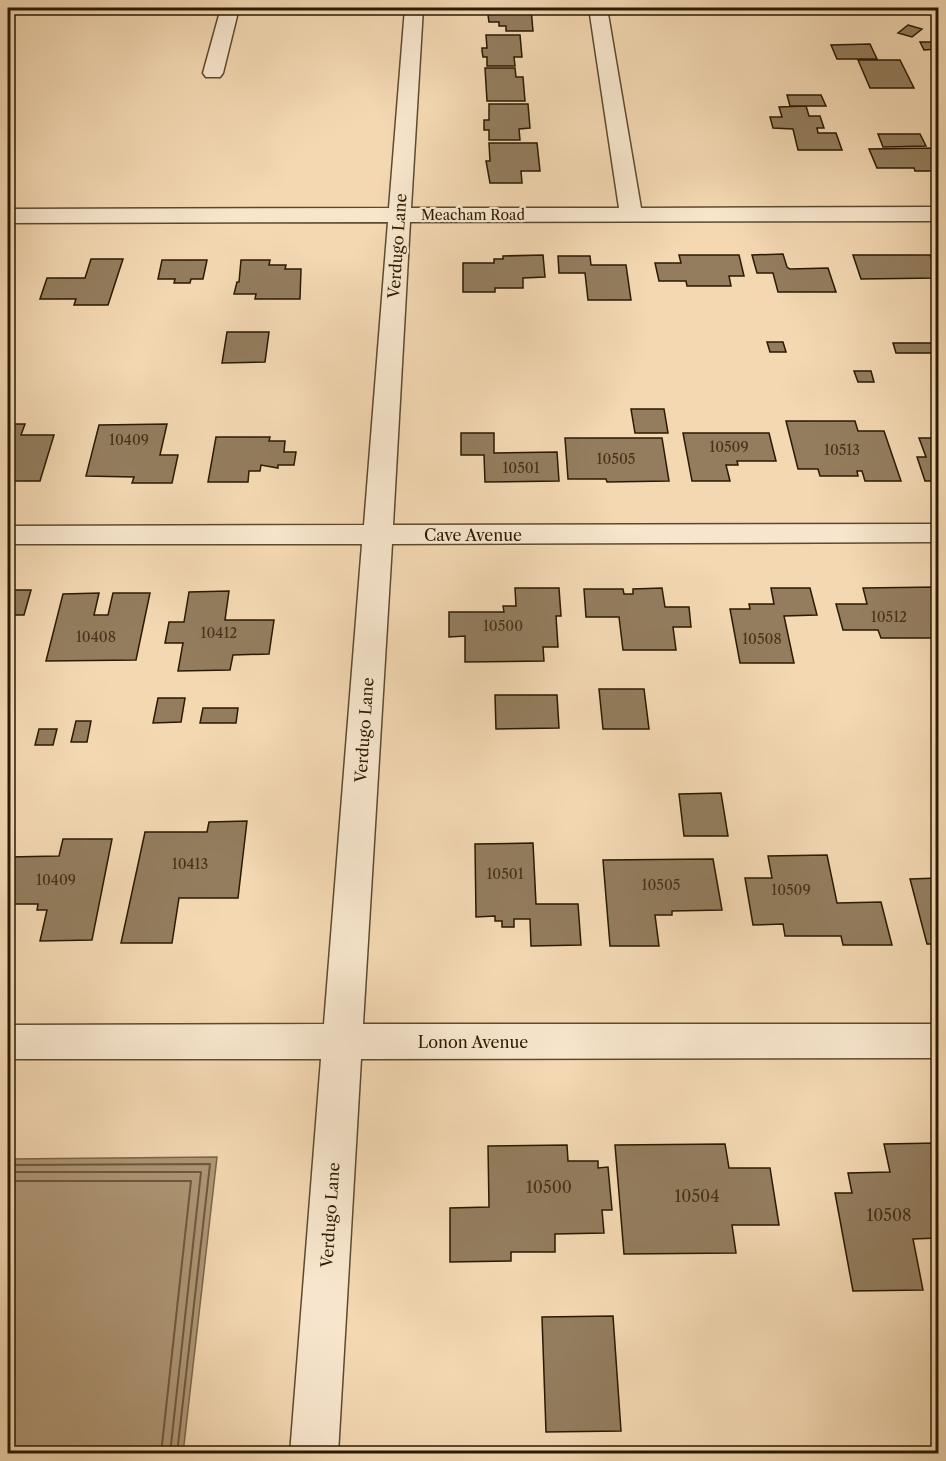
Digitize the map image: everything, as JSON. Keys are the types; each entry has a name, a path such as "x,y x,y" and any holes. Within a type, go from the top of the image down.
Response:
{"street":[{"path":"213,73 230,8"},
{"name":"Verdugo Lane","path":"314,1454 414,8"},
{"path":"598,8 631,214"},
{"name":"Meacham Road","path":"8,216 939,214"},
{"name":"Cave Avenue","path":"8,535 939,534"},
{"name":"Lonon Avenue","path":"8,1042 939,1041"}],"water":[{"path":"217,1157 183,1453 8,1453 8,1159"}],"building":[{"path":"487,8 531,8 533,31 506,31 506,26 499,26 499,22 489,22"},
{"path":"908,25 922,29 912,37 898,33"},
{"path":"486,35 520,35 522,57 514,57 515,66 487,66 487,57 483,57 482,51 482,48 487,48"},
{"path":"920,42 938,42 938,49 924,50"},
{"path":"870,44 877,59 837,59 831,45"},
{"path":"858,60 900,60 914,88 870,88"},
{"path":"485,68 515,68 516,77 523,77 525,101 487,101"},
{"path":"787,95 821,95 826,106 790,106"},
{"path":"489,104 528,104 530,128 519,129 520,140 489,140 489,130 484,130 484,120 489,120"},
{"path":"806,106 809,116 820,116 824,128 817,128 818,133 836,133 842,150 798,150 793,129 773,128 770,117 782,117 779,107"},
{"path":"878,134 920,134 926,146 883,147"},
{"path":"489,143 537,143 540,171 521,171 522,183 490,183 486,161 490,161"},
{"path":"936,148 938,171 915,171 914,168 877,168 869,149"},
{"path":"783,254 787,267 790,269 828,268 836,292 778,292 773,273 757,273 752,255"},
{"path":"543,255 545,277 523,278 523,288 495,288 495,292 463,292 463,263 494,263 494,259 503,259 503,256"},
{"path":"679,255 739,255 744,276 729,276 731,286 687,286 686,281 659,281 655,263 681,263"},
{"path":"853,255 930,255 938,278 861,279"},
{"path":"558,256 590,256 591,265 626,265 631,300 588,300 585,273 559,273"},
{"path":"91,259 123,259 108,305 74,305 76,299 40,299 47,278 85,278"},
{"path":"162,260 207,260 203,279 191,279 190,283 174,283 175,279 158,279"},
{"path":"241,260 270,260 269,265 286,265 285,269 301,269 300,299 255,299 256,294 234,294 237,282 239,282"},
{"path":"227,332 269,332 265,362 222,363"},
{"path":"767,342 783,342 786,352 770,352"},
{"path":"893,343 938,343 938,353 896,353"},
{"path":"854,371 871,371 874,382 858,382"},
{"path":"631,409 664,409 668,433 635,433"},
{"path":"786,421 855,421 858,431 884,431 901,481 865,481 862,471 857,471 858,476 820,476 818,469 798,469"},
{"path":"8,424 25,424 21,435 54,435 40,481 8,481"},
{"path":"167,424 160,455 178,455 172,483 132,483 134,477 86,476 99,425"},
{"path":"461,433 494,433 494,453 557,452 559,481 485,482 484,455 461,455"},
{"path":"683,433 769,433 776,461 737,461 738,465 726,465 730,481 692,481"},
{"path":"216,437 270,437 269,441 285,441 284,452 296,452 294,465 278,465 278,468 261,465 260,471 249,471 248,482 208,482"},
{"path":"565,438 662,438 669,481 607,482 606,479 568,479"},
{"path":"919,438 938,438 938,481 925,481 917,457 926,457"},
{"path":"938,587 938,638 881,638 878,630 843,630 836,604 867,604 863,588"},
{"path":"515,588 559,588 561,616 556,616 558,647 543,647 544,661 465,662 465,636 449,637 449,612 504,612 503,606 516,606"},
{"path":"662,588 665,607 689,607 691,627 673,627 676,650 623,650 619,617 586,617 584,589 623,589 624,594 633,594 633,589"},
{"path":"771,588 810,588 817,615 784,616 794,663 740,663 730,609 750,609 749,604 774,604"},
{"path":"8,590 31,590 24,615 8,615"},
{"path":"229,591 225,620 274,620 269,654 233,655 230,670 178,671 183,643 165,643 169,622 184,622 189,592"},
{"path":"99,593 94,615 108,615 113,593 150,593 136,660 46,661 63,594"},
{"path":"599,689 644,689 649,729 603,729"},
{"path":"495,695 557,695 559,728 496,729"},
{"path":"158,698 185,698 181,722 153,723"},
{"path":"203,708 238,708 236,723 200,723"},
{"path":"76,721 91,721 87,742 71,742"},
{"path":"39,729 57,729 53,745 35,745"},
{"path":"721,793 728,836 684,836 679,794"},
{"path":"247,821 238,898 179,898 172,943 121,943 145,832 207,832 209,822"},
{"path":"63,839 112,839 92,940 40,941 47,910 37,910 38,904 8,904 8,857 59,856"},
{"path":"533,843 536,904 578,904 581,945 531,946 530,919 514,919 514,927 502,927 502,921 495,921 495,916 476,917 475,844"},
{"path":"827,855 837,903 881,902 892,945 843,945 841,936 785,936 783,924 753,925 745,878 772,878 768,856"},
{"path":"713,859 722,910 672,911 672,915 655,915 659,946 610,946 603,860"},
{"path":"938,878 938,944 927,944 910,879"},
{"path":"938,1143 938,1238 913,1239 923,1290 853,1291 835,1193 852,1193 848,1173 890,1172 884,1144"},
{"path":"725,1144 729,1168 770,1168 779,1225 732,1225 736,1253 624,1254 615,1145"},
{"path":"567,1145 568,1161 598,1161 598,1168 608,1167 612,1210 602,1210 604,1233 555,1234 555,1252 511,1252 511,1261 450,1262 450,1208 489,1207 488,1146"},
{"path":"613,1316 621,1431 546,1432 542,1317"}]}
